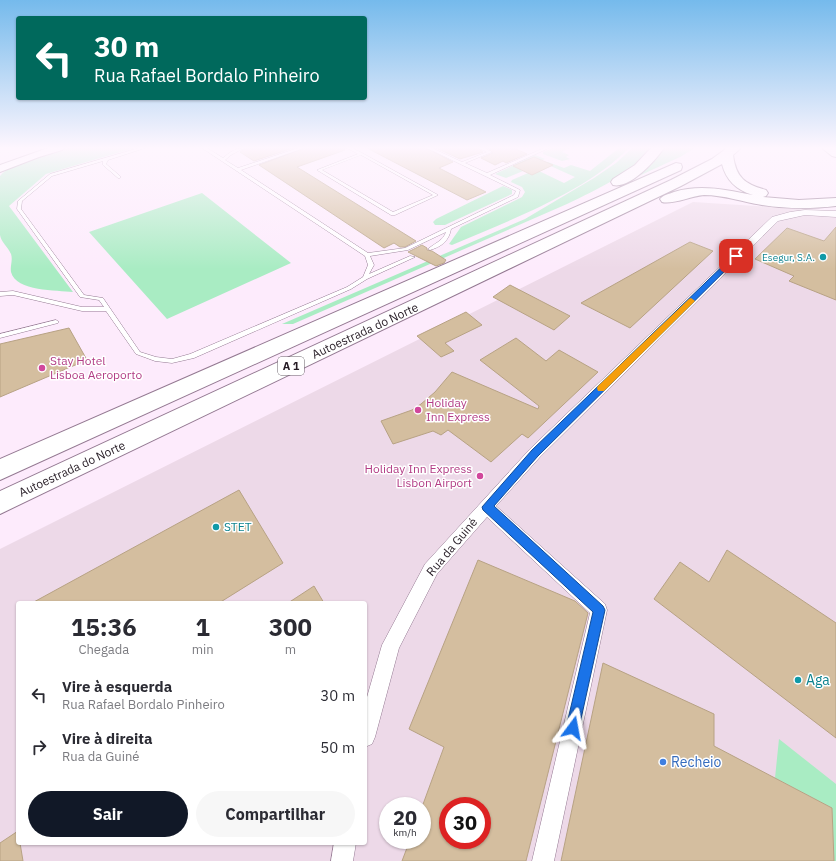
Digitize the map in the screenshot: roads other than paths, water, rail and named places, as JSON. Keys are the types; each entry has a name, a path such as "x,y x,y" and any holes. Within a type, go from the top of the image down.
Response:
{"highway":[{"path":"565,217 578,204 607,188"},
{"name":"Autoestrada do Norte","path":"0,470 628,188"},
{"name":"Autoestrada do Norte","path":"0,503 667,188"},
{"path":"750,188 772,195 800,198 827,195 834,196"},
{"path":"583,229 678,195 695,191 728,193 763,201 790,204 818,204 834,196"}],"street":[{"name":"Rua da Guiné","path":"367,730 391,645 431,569 535,453 775,219 792,213 822,212 836,214"},
{"path":"487,507 599,610 543,861"},
{"path":"342,861 345,845"}],"lane":[{"path":"36,188 20,202 19,209 82,296 100,299 138,352 155,359 172,361 192,356 349,288 365,278 412,257"},
{"path":"266,188 367,255 371,266 365,278"},
{"path":"350,188 393,214 436,195 423,188"},
{"path":"367,255 406,249 516,196 518,191 514,188"},
{"path":"430,250 442,243 448,236 449,228"},
{"path":"0,294 13,293 82,309 107,309"},
{"path":"0,336 56,322"}],"place":[{"name":"Esegur, S.A.","path":"823,257"},
{"name":"Stay Hotel Lisboa Aeroporto","path":"42,368"},
{"name":"Holiday Inn Express","path":"418,410"},
{"name":"Holiday Inn Express Lisbon Airport","path":"480,476"},
{"name":"STET","path":"216,527"},
{"name":"Aga","path":"798,680"},
{"name":"Recheio","path":"663,762"}]}
